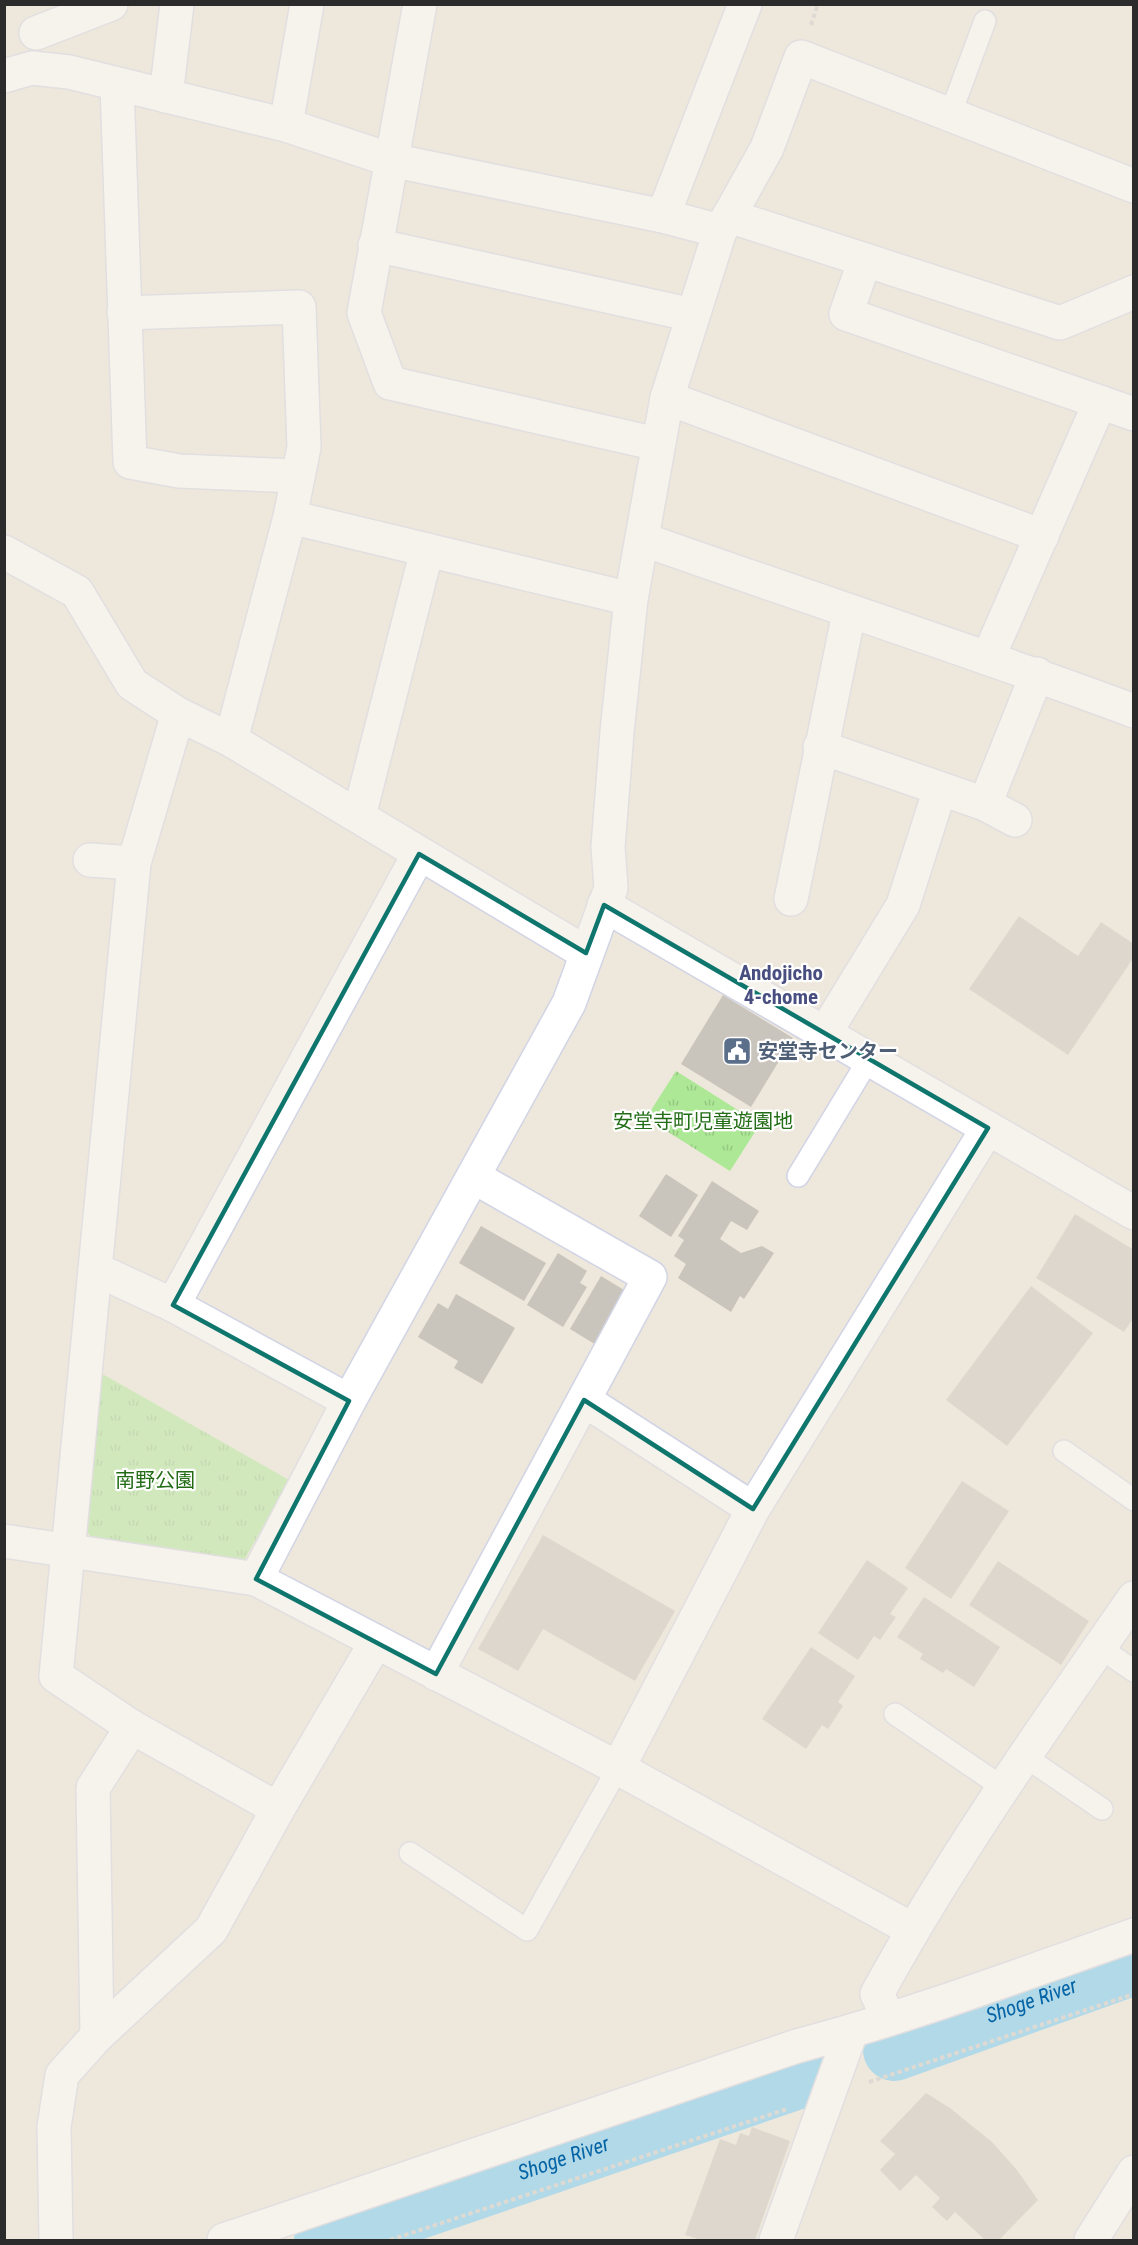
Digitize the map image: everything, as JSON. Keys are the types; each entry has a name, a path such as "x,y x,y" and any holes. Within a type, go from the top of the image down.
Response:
{"street":[{"path":"111,4 38,19 18,72 69,72 286,125 391,160 663,216 725,223 865,260 1060,323 1134,292"},
{"path":"166,96 177,4"},
{"path":"286,125 307,4"},
{"path":"420,4 364,313 390,383 657,444"},
{"path":"663,216 738,6"},
{"path":"256,1579 349,1401 569,1003 611,888 609,835 631,599 667,398 725,223 767,148 801,57 1134,186"},
{"path":"117,84 130,462 179,471 297,476"},
{"path":"375,245 693,315"},
{"path":"865,260 846,314 1134,414"},
{"path":"124,313 299,307 304,447 290,517 231,740"},
{"path":"667,398 1042,536"},
{"path":"988,658 1100,402"},
{"path":"290,517 631,599"},
{"path":"642,539 849,613 1037,674 1134,711"},
{"path":"359,816 428,550"},
{"path":"4,552 77,592 132,684 178,714 231,740 586,953"},
{"path":"791,899 849,613"},
{"path":"985,804 1037,674"},
{"path":"178,714 134,863 56,1676 132,1727 278,1809"},
{"path":"820,747 985,804 1015,820"},
{"path":"825,1033 903,905 940,789"},
{"path":"173,1305 419,854"},
{"path":"90,860 134,863"},
{"path":"604,905 1134,1213"},
{"path":"618,1768 753,1509 988,1128"},
{"path":"436,1674 650,1277 474,1177"},
{"path":"95,1269 173,1305 349,1401"},
{"path":"584,1400 753,1509"},
{"path":"4,1541 256,1579 618,1768 912,1929"},
{"path":"889,2019 877,1994 912,1929 1002,1788 1134,1598"},
{"path":"56,2241 54,2127 62,2074 97,2036 211,1930 278,1809 376,1642"},
{"path":"97,2036 93,1788 132,1727"},
{"path":"224,2241 797,2046 851,2032 1134,1935"},
{"path":"776,2241 851,2032"},
{"path":"1091,2241 1134,2172"}],"lane":[{"path":"950,115 985,21"},
{"path":"798,1176 869,1059"},
{"path":"1064,1451 1134,1500"},
{"path":"1099,1647 1134,1671"},
{"path":"895,1714 1002,1788"},
{"path":"1024,1756 1102,1809"},
{"path":"410,1853 527,1930 618,1768"}],"path":[{"path":"390,2241 1134,1994"}],"highlighted area":[{"path":"419,854 586,953 604,905 988,1128 753,1509 584,1400 436,1674 256,1579 349,1401 173,1305"}],"green space":[{"name":"安堂寺町児童遊園地","path":"676,1071 760,1124 730,1171 646,1118"},
{"name":"南野公園","path":"99,1372 289,1480 245,1559 238,1562 92,1538 84,1528"}],"building":[{"path":"1019,916 1078,956 1101,922 1134,944 1134,957 1068,1055 969,989"},
{"name":"安堂寺センター","path":"723,995 793,1038 751,1107 681,1064"},
{"path":"666,1174 698,1195 671,1237 639,1216"},
{"path":"712,1181 759,1211 747,1230 731,1221 720,1239 741,1253 762,1246 774,1253 744,1299 740,1296 731,1312 678,1278 686,1264 674,1256 684,1240 678,1236"},
{"path":"1075,1214 1134,1250 1134,1317 1124,1332 1036,1278"},
{"path":"481,1226 546,1263 524,1301 459,1263"},
{"path":"558,1253 587,1271 580,1283 587,1287 563,1327 527,1305"},
{"path":"601,1276 629,1293 598,1346 570,1329"},
{"path":"1031,1286 1093,1333 1007,1446 946,1400"},
{"path":"456,1294 515,1328 482,1384 454,1368 458,1361 418,1337 438,1303 448,1309"},
{"path":"962,1481 1009,1511 951,1599 905,1568"},
{"path":"543,1535 675,1611 635,1681 543,1629 518,1671 478,1649"},
{"path":"867,1560 908,1588 890,1614 896,1617 880,1640 874,1636 858,1660 818,1633"},
{"path":"998,1561 1089,1621 1061,1665 969,1605"},
{"path":"924,1597 1000,1647 974,1687 946,1669 943,1673 920,1659 923,1654 897,1637"},
{"path":"811,1647 855,1676 838,1702 843,1706 828,1729 822,1725 806,1749 762,1719"},
{"path":"926,2093 950,2108 992,2142 1017,2170 1038,2200 999,2240 985,2240 955,2212 947,2221 932,2207 940,2198 916,2175 900,2191 880,2170 895,2154 880,2141"},
{"path":"752,2127 790,2141 755,2240 701,2240 685,2235 720,2139 736,2145 740,2133 749,2136"}],"waterway":[{"name":"Shoge River","path":"894,2050 1134,1964"},
{"name":"Shoge River","path":"325,2240 801,2077"}],"place":[{"name":"安堂寺センター","path":"737,1051"}],"district":[{"name":"Andojicho 4-chome","path":"781,985"}]}
